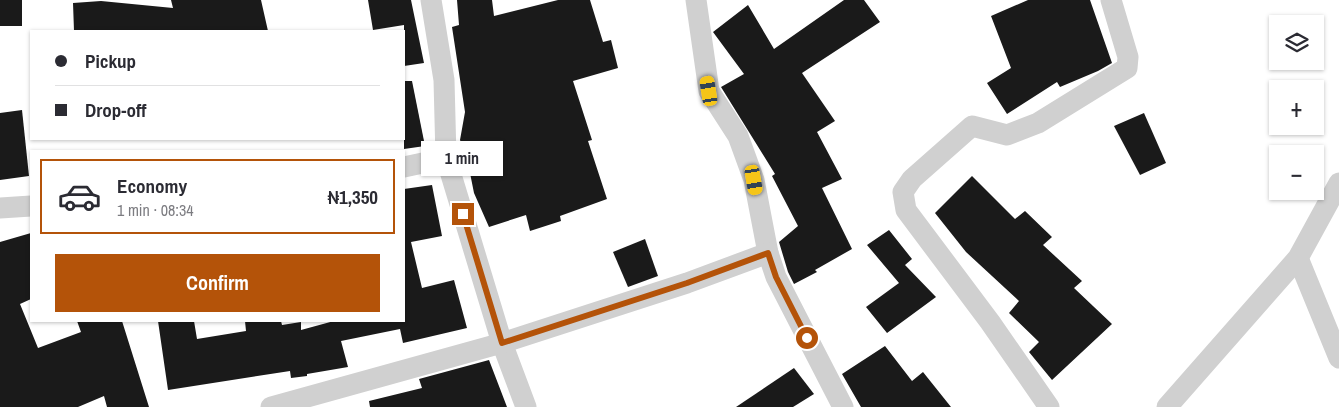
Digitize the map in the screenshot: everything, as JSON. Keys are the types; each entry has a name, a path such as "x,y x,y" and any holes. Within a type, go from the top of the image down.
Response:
{"street":[{"path":"431,0 444,80 446,158 502,343 526,407"},
{"path":"696,0 709,91 738,136 754,180 768,253 776,277 843,407"},
{"path":"1049,407 990,322 906,210 903,192 912,179 972,126 1006,135 1038,123 1126,68 1128,57 1110,0"},
{"path":"405,167 446,158"},
{"path":"1167,407 1298,258 1339,183"},
{"path":"0,208 30,206"},
{"path":"271,407 502,343 687,283 768,253"},
{"path":"1298,258 1339,358"}],"building":[{"path":"0,0 22,0 22,26 0,26"},
{"path":"171,0 261,0 268,30 74,30 73,3 101,1 173,8"},
{"path":"368,0 411,0 424,63 405,66 404,25 373,30"},
{"path":"457,0 492,0 494,16 558,0 590,0 603,42 611,40 618,68 573,81 592,140 588,141 607,199 560,216 561,221 530,231 526,215 489,227 474,193 467,158 460,140 465,112 452,27 459,25"},
{"path":"844,0 864,0 880,22 802,73 835,121 817,132 842,179 822,188 852,249 815,270 817,272 794,284 788,272 779,242 798,226 772,176 775,174 721,87 744,74 713,32 748,5 774,49"},
{"path":"1028,0 1090,0 1112,63 1060,87 1057,82 1007,114 987,83 1011,68 991,16"},
{"path":"405,81 412,81 425,146 404,149"},
{"path":"22,110 29,176 0,180 0,113"},
{"path":"1144,113 1166,163 1140,175 1114,126"},
{"path":"972,176 1015,219 1025,211 1052,237 1043,245 1082,281 1074,288 1112,324 1052,380 1029,352 1039,342 1009,313 1019,301 966,252 935,213"},
{"path":"432,185 442,236 411,242 422,288 454,280 467,328 403,343 400,329 341,341 348,367 307,374 307,376 291,378 290,371 168,390 158,322 194,322 197,339 246,331 245,322 281,322 282,325 301,322 301,330 330,322 405,322 405,189"},
{"path":"889,230 912,259 905,265 936,297 887,333 866,307 899,283 867,245"},
{"path":"30,233 30,299 20,304 38,348 81,332 77,322 122,322 149,407 107,407 104,396 78,407 0,407 0,242"},
{"path":"645,239 658,276 628,287 613,252"},
{"path":"885,346 912,381 923,372 951,407 861,407 842,374"},
{"path":"489,360 507,407 370,407 369,401 422,388 419,379"},
{"path":"794,368 814,394 793,407 736,407"}],"route":[{"path":"463,214 502,343 687,283 768,253 776,277 807,338"}]}
